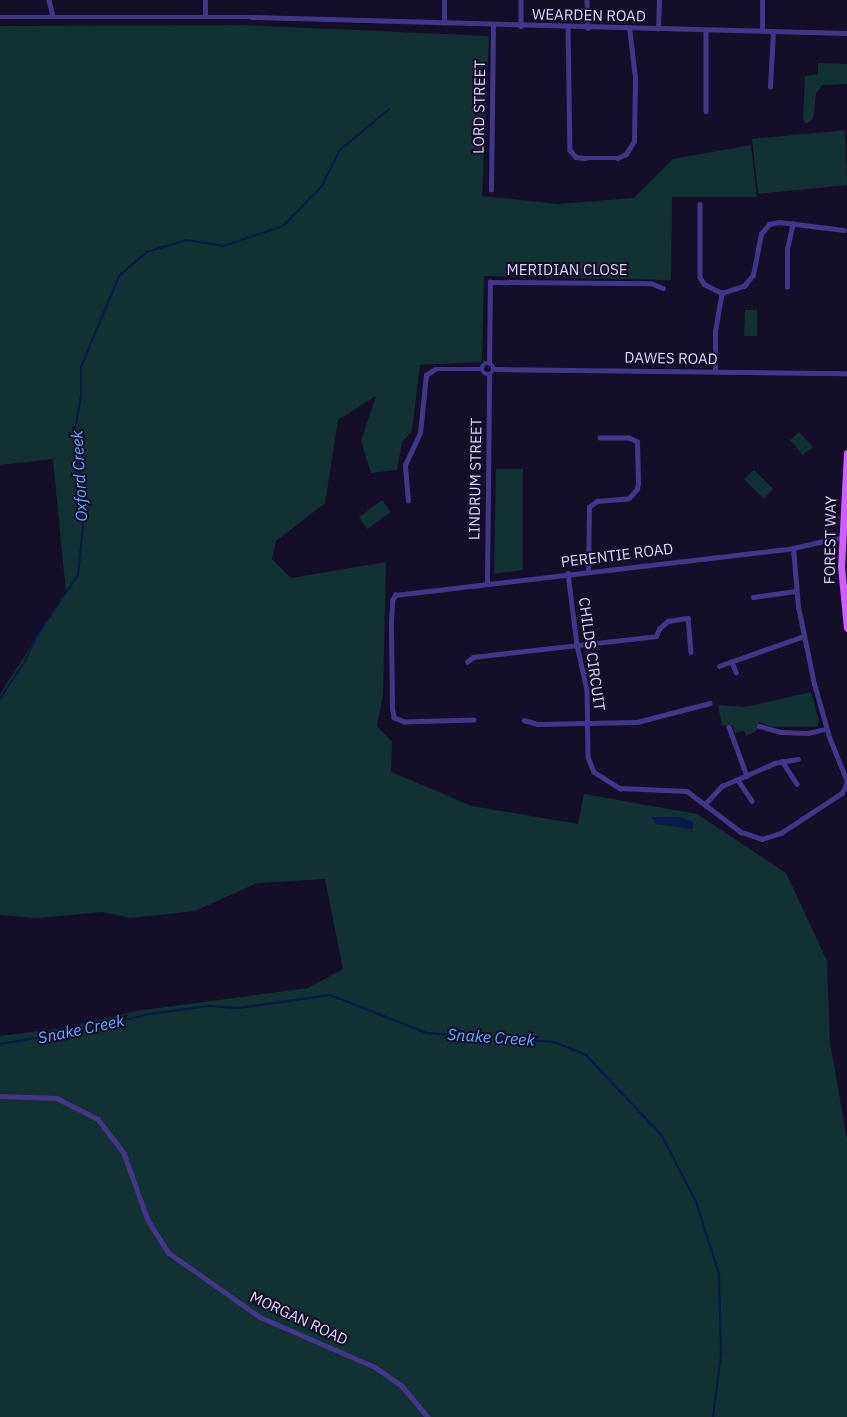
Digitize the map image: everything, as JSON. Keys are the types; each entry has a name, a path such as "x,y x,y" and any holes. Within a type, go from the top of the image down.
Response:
{"main road":[{"name":"FOREST WAY","path":"847,453 841,584 847,628"}],"street":[{"path":"49,0 53,16"},
{"path":"205,0 205,16"},
{"path":"444,0 444,23"},
{"path":"521,0 521,26"},
{"path":"587,0 588,28"},
{"path":"658,29 660,0"},
{"path":"762,0 762,31"},
{"name":"WEARDEN ROAD","path":"0,17 205,16 588,28 847,33"},
{"name":"LORD STREET","path":"491,190 493,25"},
{"path":"568,27 570,150 576,157 585,158 617,158 626,154 634,141 635,78 630,28"},
{"path":"706,30 706,110"},
{"path":"770,87 773,32"},
{"path":"700,204 700,277 704,284 722,293 744,286 754,275 758,242 765,228 774,222 844,230"},
{"path":"787,288 787,249 794,224"},
{"name":"MERIDIAN CLOSE","path":"489,363 490,282 651,283 662,288"},
{"path":"715,371 715,331 722,293"},
{"path":"408,501 405,465 420,433 426,375 435,369 482,369 489,363 495,369 489,376 482,369"},
{"name":"DAWES ROAD","path":"495,369 847,373"},
{"name":"LINDRUM STREET","path":"487,582 489,376"},
{"path":"588,571 589,507 597,501 629,498 637,489 638,483 637,442 629,438 600,438"},
{"name":"PERENTIE ROAD","path":"474,720 404,722 394,718 391,623 392,600 395,596 487,582 793,548 842,537"},
{"name":"CHILDS CIRCUIT","path":"568,573 577,645 587,690 589,765 601,778 620,788 687,792 750,836 762,839 781,832 846,788 846,776 826,729 804,636 796,591 793,548"},
{"path":"753,597 796,591"},
{"path":"466,662 473,657 656,636 659,629 668,620 688,618 691,652"},
{"path":"720,666 804,636"},
{"path":"732,662 736,672"},
{"path":"524,720 537,724 647,720 710,703"},
{"path":"759,726 781,732 808,733 826,729"},
{"path":"729,727 747,776"},
{"path":"705,804 715,791 782,761 798,759"},
{"path":"782,761 796,784"},
{"path":"738,780 752,801"},
{"name":"MORGAN ROAD","path":"0,1096 57,1098 98,1119 124,1153 148,1220 169,1253 260,1317 375,1367 402,1386 428,1417"}],"green space":[{"path":"242,25 489,36 482,196 558,204 634,198 673,159 751,145 757,197 672,197 671,280 484,276 482,362 420,365 412,431 402,442 397,470 371,473 361,441 376,396 338,420 325,503 276,541 272,559 291,578 386,562 383,695 377,726 392,742 391,772 472,806 578,824 584,794 697,814 786,873 827,961 830,1043 847,1139 847,1417 0,1417 0,1036 64,1028 136,1011 308,988 343,969 325,879 257,883 195,911 130,918 102,912 37,918 0,915 0,694 66,593 53,459 0,465 0,26"},
{"path":"818,63 847,64 847,84 822,85 816,94 813,119 806,124 803,119 805,76 818,74"},
{"path":"845,130 847,185 758,194 752,139"},
{"path":"745,310 757,310 757,336 744,336"},
{"path":"799,432 813,447 803,455 790,440"},
{"path":"496,469 523,469 523,570 494,574"},
{"path":"754,470 773,489 764,499 744,479"},
{"path":"382,500 391,512 367,529 359,517"},
{"path":"811,692 819,721 817,727 772,727 759,722 757,731 746,736 744,731 735,733 732,725 722,726 718,705 745,707"}],"water":[{"path":"652,817 679,817 693,822 693,829 656,824"}],"waterway":[{"name":"Oxford Creek","path":"0,699 25,661 36,637 78,575 83,525 74,435 81,397 81,367 119,276 147,252 186,240 223,246 283,226 321,187 340,150 389,109"},
{"name":"Snake Creek","path":"0,1044 86,1030 149,1014 209,1006 239,1008 330,995 427,1033 554,1042 586,1055 662,1136 696,1202 719,1274 721,1355 713,1417"}]}
